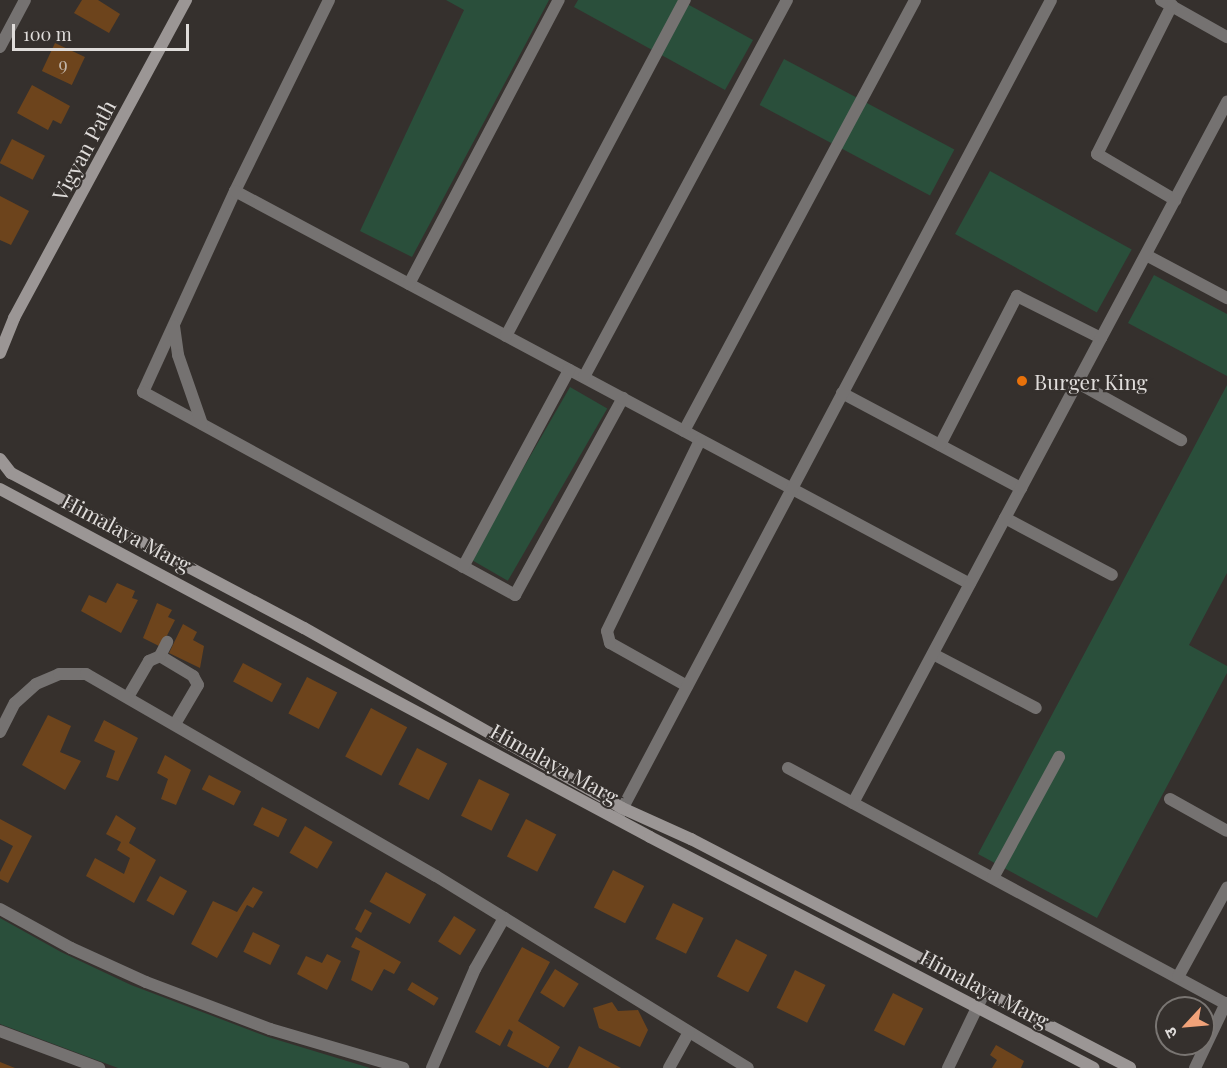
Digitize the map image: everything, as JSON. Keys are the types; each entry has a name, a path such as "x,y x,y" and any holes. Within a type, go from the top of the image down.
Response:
{"main road":[{"name":"Vigyan Path","path":"0,338 14,318 186,0"},
{"name":"Vigyan Path","path":"0,353 14,318"},
{"name":"Himalaya Marg","path":"0,459 11,473 304,628 619,813 702,844 986,990 1130,1068"},
{"name":"Himalaya Marg","path":"0,489 619,813 1093,1068"}],"street":[{"path":"0,47 25,0"},
{"path":"329,0 235,191 143,392 515,595 622,398"},
{"path":"409,284 559,0"},
{"path":"506,336 685,0"},
{"path":"584,378 787,0"},
{"path":"684,431 915,0"},
{"path":"619,813 1051,0"},
{"path":"1174,200 1097,154 1167,3 1227,37"},
{"path":"853,803 1227,102"},
{"path":"235,191 970,584"},
{"path":"1146,255 1227,298"},
{"path":"940,445 1017,296 1101,338"},
{"path":"174,325 178,355 202,424"},
{"path":"463,567 569,370"},
{"path":"1077,383 1181,440"},
{"path":"842,393 1021,488"},
{"path":"687,686 610,644 607,631 700,440"},
{"path":"1005,518 1112,575"},
{"path":"128,697 149,661 160,656 167,642"},
{"path":"933,654 1036,708"},
{"path":"160,656 193,675 198,685 175,724"},
{"path":"0,732 15,703 36,684 59,674 86,674 504,918 748,1068"},
{"path":"993,878 1059,757"},
{"path":"788,768 1227,1003 1195,1068"},
{"path":"1170,799 1227,831"},
{"path":"1178,977 1227,888"},
{"path":"0,909 71,948 146,982 270,1029 403,1068"},
{"path":"432,1068 475,969 504,918"},
{"path":"948,1068 986,990"},
{"path":"0,1031 99,1068"},
{"path":"669,1068 689,1032"}],"green space":[{"path":"446,0 549,0 412,257 360,231 464,10"},
{"path":"578,0 680,0 753,40 725,90 574,7"},
{"path":"784,59 954,150 930,196 760,105"},
{"path":"990,171 1132,250 1097,313 955,234"},
{"path":"1154,275 1227,314 1227,376 1128,323"},
{"path":"1227,385 1227,573 1189,645 1227,666 1227,673 1097,918 978,854"},
{"path":"570,387 607,408 508,581 471,559"},
{"path":"0,918 61,952 131,985 268,1037 370,1068 118,1068 0,1024"}],"building":[{"path":"82,0 98,0 120,14 109,33 74,13"},
{"path":"55,43 85,57 72,85 42,71"},
{"path":"32,85 70,106 61,124 53,120 48,130 17,113"},
{"path":"12,139 45,156 33,180 0,163"},
{"path":"0,196 29,211 11,245 0,240"},
{"path":"117,583 135,591 132,598 138,600 121,633 81,611 89,595 106,603"},
{"path":"157,603 172,610 168,617 175,620 161,647 143,638"},
{"path":"183,624 197,632 193,640 204,646 200,668 169,653"},
{"path":"243,663 282,684 272,702 233,682"},
{"path":"307,677 337,692 319,729 288,714"},
{"path":"371,708 407,727 381,776 345,757"},
{"path":"48,715 71,726 60,752 81,761 65,790 22,765"},
{"path":"104,720 138,738 118,781 106,777 115,751 94,741"},
{"path":"417,748 447,763 429,800 398,785"},
{"path":"165,755 191,770 176,805 161,799 168,779 157,773"},
{"path":"209,775 241,791 234,806 202,789"},
{"path":"479,779 510,794 492,831 461,816"},
{"path":"262,807 287,819 278,837 253,825"},
{"path":"116,815 136,828 129,843 156,860 134,903 86,876 95,858 124,874 130,858 117,850 121,842 106,834"},
{"path":"0,819 32,836 8,883 0,879 0,872 13,846 0,839"},
{"path":"526,819 556,834 537,872 507,856"},
{"path":"305,826 333,842 317,869 290,853"},
{"path":"613,870 644,886 625,923 594,907"},
{"path":"386,872 426,894 410,924 370,902"},
{"path":"160,876 187,891 174,916 146,900"},
{"path":"253,887 263,892 253,908 247,905 217,958 191,944 213,901 237,912"},
{"path":"673,903 704,918 686,954 655,939"},
{"path":"365,909 372,913 361,933 355,929"},
{"path":"454,916 476,930 460,955 438,941"},
{"path":"253,932 280,945 270,965 243,952"},
{"path":"356,937 401,962 394,974 384,969 372,991 351,980 360,951 351,947"},
{"path":"736,939 767,955 748,992 717,976"},
{"path":"522,947 550,962 518,1021 560,1047 548,1068 507,1046 513,1032 509,1029 500,1046 475,1032"},
{"path":"327,954 341,961 327,990 297,974 306,956 322,963"},
{"path":"555,969 579,984 564,1008 540,993"},
{"path":"795,970 826,985 807,1023 777,1008"},
{"path":"412,982 439,998 434,1006 407,990"},
{"path":"893,993 923,1008 904,1046 874,1030"},
{"path":"612,1002 618,1011 638,1010 648,1030 640,1047 599,1028 593,1008"},
{"path":"996,1045 1024,1061 1021,1068 992,1068 997,1060 990,1055"},
{"path":"579,1046 621,1068 568,1068"},
{"path":"0,1062 15,1068 0,1068"}],"place":[{"name":"Burger King","path":"1022,381"}]}
